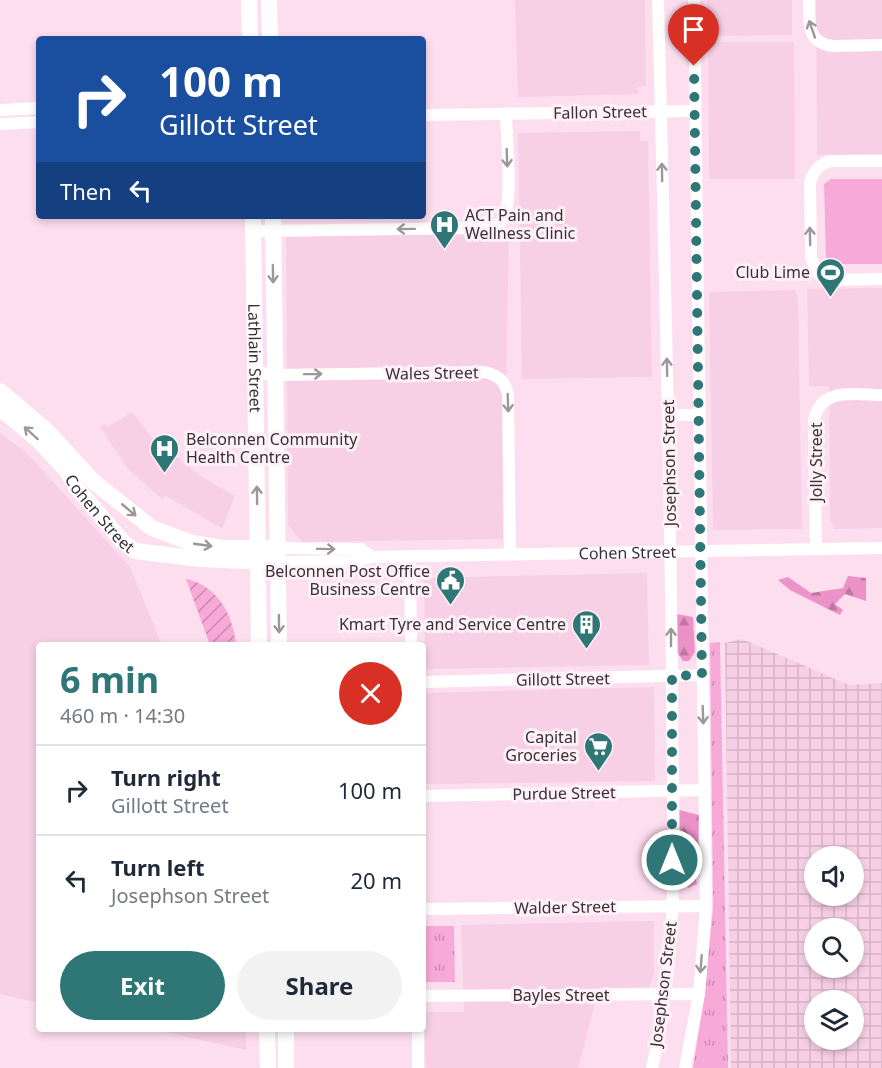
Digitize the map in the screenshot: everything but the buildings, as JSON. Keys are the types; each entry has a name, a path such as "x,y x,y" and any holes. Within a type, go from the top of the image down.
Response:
{"street":[{"path":"249,0 250,36"},
{"path":"269,0 270,36"},
{"name":"Josephson Street","path":"652,1068 665,994 673,906 671,552 658,0"},
{"name":"Josephson Street","path":"685,1068 699,994 706,906 694,0"},
{"path":"808,0 809,27 818,42 833,46 882,45"},
{"path":"0,110 36,108"},
{"name":"Fallon Street","path":"426,115 695,111"},
{"path":"253,223 486,228 494,226 502,221 509,203 506,113"},
{"path":"0,124 36,122"},
{"path":"882,160 823,163 815,171 810,182 811,257 817,273 827,280 882,279"},
{"name":"Lathlain Street","path":"253,223 260,642"},
{"name":"Lathlain Street","path":"273,223 279,642"},
{"name":"Wales Street","path":"255,372 275,375 484,372 495,374 506,386 508,395 510,555"},
{"name":"Cohen Street","path":"0,391 46,430 94,482 152,528 192,543 258,555"},
{"name":"Jolly Street","path":"816,549 814,420 816,412 822,402 835,396 882,395"},
{"name":"Cohen Street","path":"0,408 37,439 60,463 76,487 122,541 140,552 201,559 361,549 372,557 410,557 882,548"},
{"path":"668,415 700,415"},
{"path":"410,557 411,642"},
{"name":"Gillott Street","path":"426,682 702,675"},
{"name":"Purdue Street","path":"426,796 705,790"},
{"name":"Walder Street","path":"426,909 706,906"},
{"name":"Bayles Street","path":"426,996 699,994"},
{"path":"267,1032 268,1068"},
{"path":"286,1032 286,1068"},
{"path":"418,1032 418,1068"}],"shaded area":[{"path":"515,0 645,0 646,86 638,87 638,94 518,97"},
{"path":"707,0 792,0 792,35 707,36"},
{"path":"816,0 882,0 882,154 817,155"},
{"path":"708,42 794,42 795,179 709,179"},
{"path":"640,131 640,141 648,141 652,377 522,379 518,133"},
{"path":"509,231 503,539 302,542 288,525 286,237"},
{"path":"882,288 882,528 835,529 830,519 829,386 809,386 807,289"},
{"path":"795,290 798,296 802,529 713,530 709,292"},
{"name":"Belconnen Community Health Centre","path":"132,412 167,457 172,453 203,478 235,496 222,528 166,496 162,499 128,469 100,427 104,424 108,427"},
{"path":"0,433 27,453 130,567 161,642 36,642 36,1002 0,994"},
{"path":"647,573 649,665 426,669 424,578"},
{"path":"742,639 849,685 882,683 882,1068 731,1068 725,643"},
{"path":"654,687 655,781 426,784 426,693"},
{"path":"654,921 654,973 649,987 599,988 578,1068 426,1068 426,1012 464,1012 461,925"},
{"path":"166,1032 246,1032 246,1050"}],"green space":[{"path":"831,179 882,179 882,264 833,264 826,257 824,184"},
{"path":"848,576 866,578 866,601 845,594 835,604 843,610 840,615 790,590 778,580 788,577 811,593 843,588"},
{"path":"186,579 207,588 215,595 222,603 231,623 235,642 209,642"},
{"path":"676,614 693,617 695,652 689,661 683,661 677,652"},
{"path":"720,642 728,1068 693,1068 705,992 713,907 710,643"},
{"path":"679,810 699,815 698,857 692,864 697,884 688,888 680,863"},
{"path":"426,926 454,926 455,982 426,982"}],"place":[{"name":"ACT Pain and Wellness Clinic","path":"444,250"},
{"name":"Club Lime","path":"831,298"},
{"name":"Belconnen Community Health Centre","path":"165,474"},
{"name":"Belconnen Post Office Business Centre","path":"451,606"},
{"name":"Kmart Tyre and Service Centre","path":"587,650"},
{"name":"Capital Groceries","path":"598,772"}],"route":[{"path":"672,860 672,676 702,675 694,66"}]}
